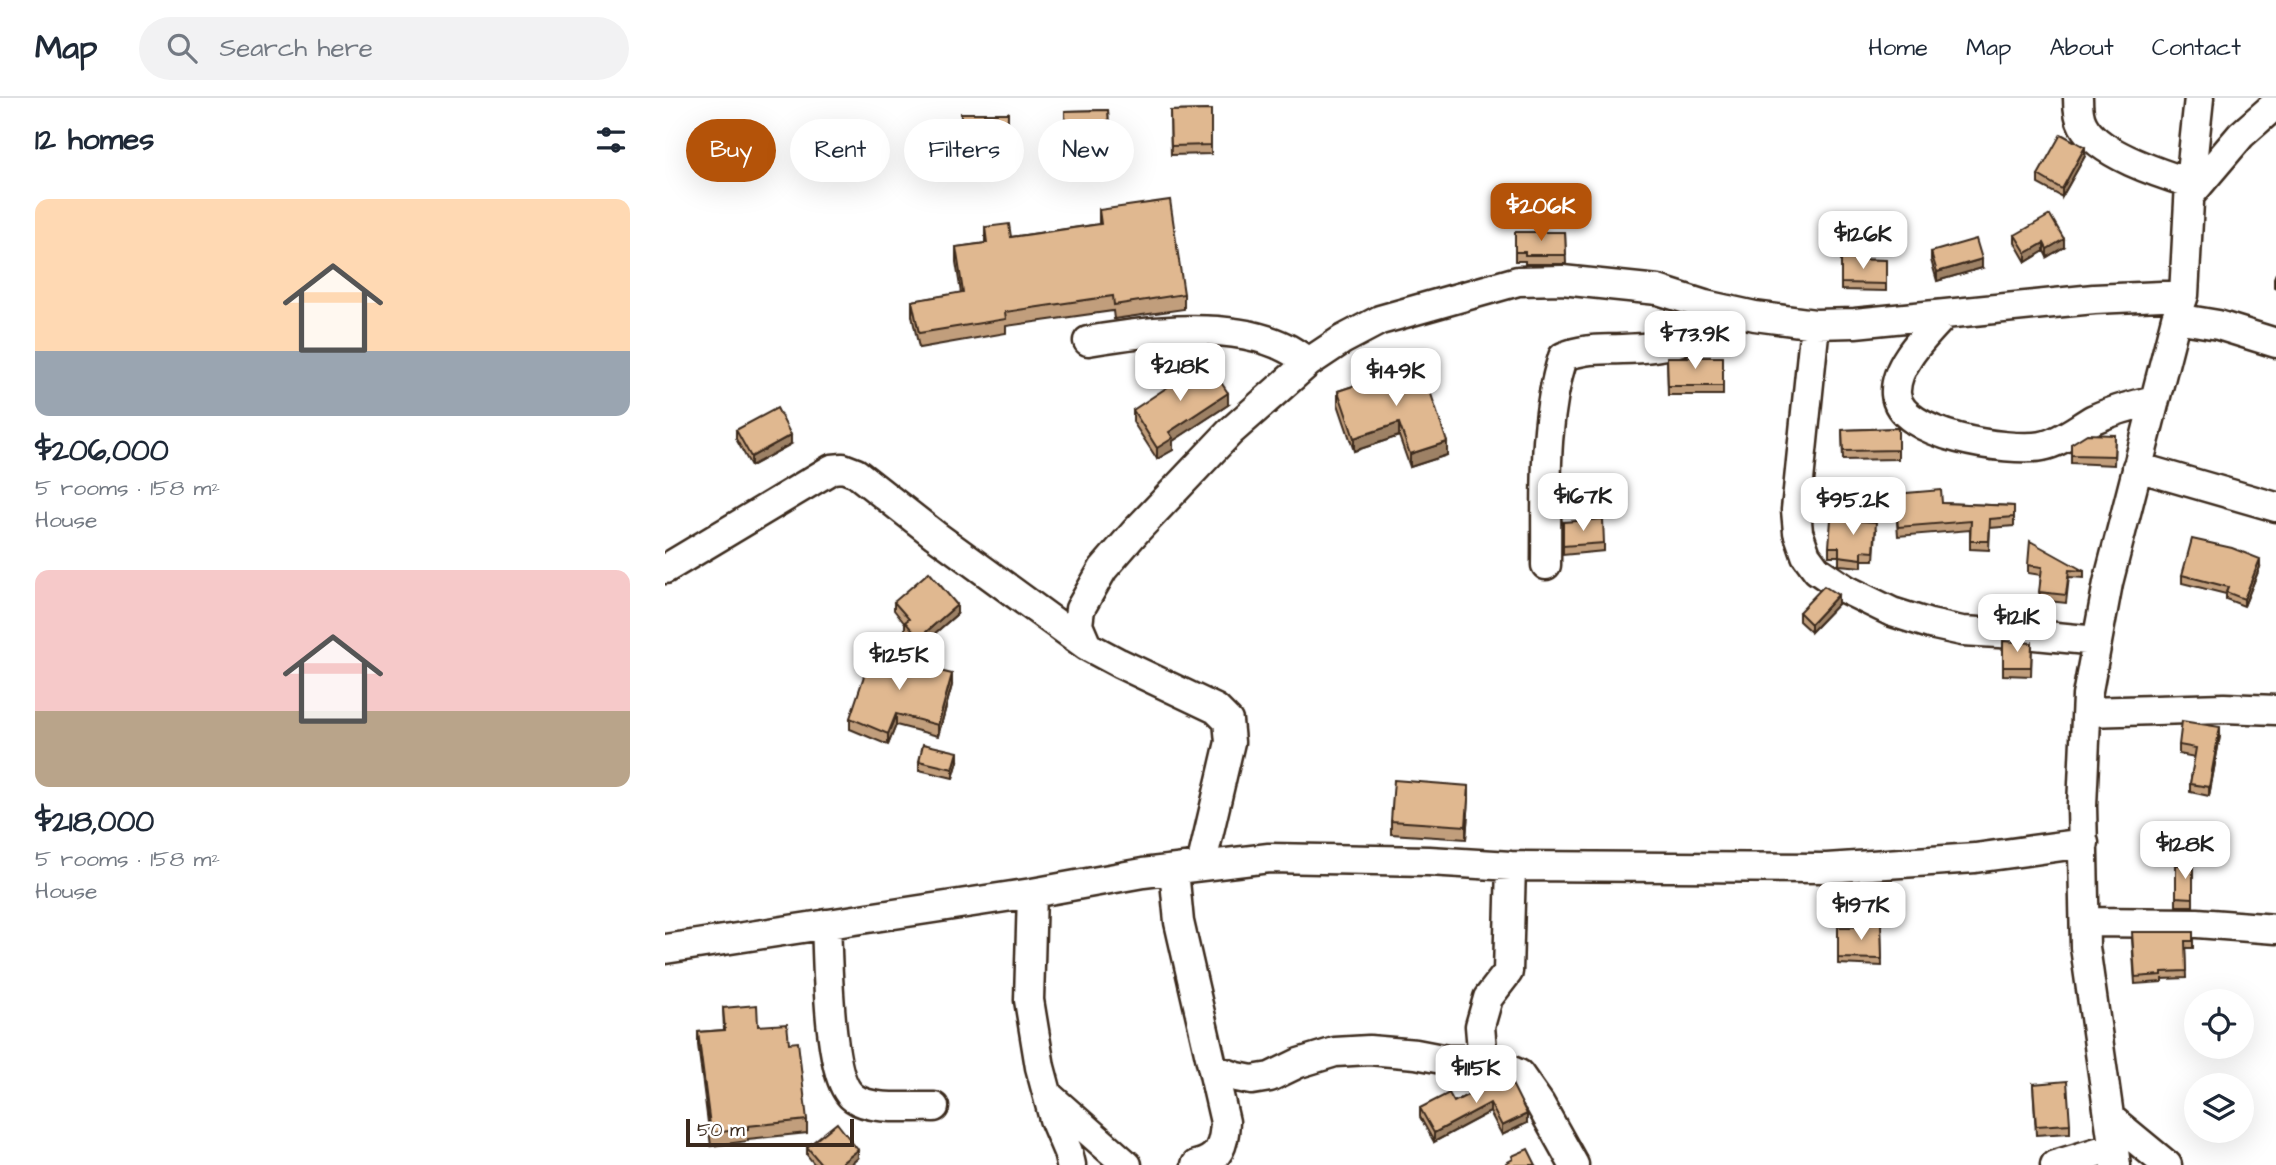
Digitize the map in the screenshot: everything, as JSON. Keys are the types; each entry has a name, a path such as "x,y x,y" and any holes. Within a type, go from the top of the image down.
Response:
{"street":[{"path":"2078,98 2083,126 2096,139 2124,159 2190,189"},
{"path":"2055,1165 2115,1156 2085,947 2082,806 2087,696 2108,583 2180,306 2199,98"},
{"path":"2190,189 2241,135 2276,104"},
{"path":"1087,646 1078,625 1080,609 1103,569 1230,432 1309,362 1342,340 1380,320 1518,281 1562,280 1658,290 1729,310 1815,324 1855,323 2058,302 2180,306 2218,325 2276,343"},
{"path":"1546,565 1549,423 1556,378 1563,356 1581,349 1624,349 1676,343 1710,327 1729,310"},
{"path":"1945,314 1915,348 1899,375 1896,396 1906,415 1935,430 1999,446 2044,446 2122,407 2155,400"},
{"path":"1815,324 1796,510 1798,532 1806,555 1817,570 1845,589 1892,612 1930,624 1962,631 2097,641"},
{"path":"1088,341 1136,332 1243,333 1285,347 1309,362"},
{"path":"2137,467 2276,508"},
{"path":"665,569 832,469 842,468 856,473 1087,646 1216,709 1227,721 1230,742 1187,868 1179,922 1225,1122 1224,1142 1218,1154 1203,1164 1196,1165"},
{"path":"2087,712 2224,708 2276,710"},
{"path":"665,949 1033,893 1143,873 1269,858 1429,861 1511,866 1827,868 1975,858 2084,843"},
{"path":"1483,1062 1480,1026 1488,998 1508,972 1511,866"},
{"path":"1033,893 1029,1000 1040,1068 1071,1165"},
{"path":"2085,922 2197,923 2276,929"},
{"path":"826,924 830,1016 838,1068 844,1087 853,1098 873,1105 934,1107"},
{"path":"1213,1069 1252,1080 1271,1077 1299,1063 1335,1052 1369,1051 1416,1054 1497,1065 1519,1074 1541,1104 1574,1165"},
{"path":"1047,1094 1127,1165"},
{"path":"2110,1118 2167,1165"}],"building":[{"path":"1108,110 1108,119 1065,119 1065,111"},
{"path":"1211,110 1211,145 1171,146 1170,111"},
{"path":"961,113 1008,113 1008,119 961,119"},
{"path":"2061,134 2085,147 2062,189 2038,175"},
{"path":"1170,200 1184,294 1114,305 1113,296 1005,312 1006,319 919,333 912,301 963,292 956,247 987,243 985,227 1009,224 1011,237 1101,224 1099,210"},
{"path":"2050,215 2064,239 2047,249 2044,243 2026,253 2015,235"},
{"path":"1515,232 1565,232 1566,255 1525,255 1525,252 1515,252"},
{"path":"1976,239 1982,259 1937,272 1931,252"},
{"path":"1841,259 1886,260 1886,284 1841,283"},
{"path":"1667,357 1723,357 1723,386 1668,386"},
{"path":"1207,361 1228,393 1169,432 1173,438 1157,448 1133,410"},
{"path":"1421,364 1447,442 1410,454 1399,423 1354,438 1338,391"},
{"path":"777,408 791,435 751,457 736,430"},
{"path":"1898,428 1898,450 1843,451 1842,430"},
{"path":"2087,434 2115,435 2114,456 2071,455 2071,444"},
{"path":"1941,490 1942,503 2014,506 2014,517 1990,519 1989,541 1970,541 1971,521 1898,527 1895,494"},
{"path":"1603,519 1604,543 1563,546 1563,522"},
{"path":"1831,519 1876,522 1874,552 1862,551 1862,559 1839,556 1839,547 1829,547"},
{"path":"2192,539 2232,548 2260,559 2244,599 2226,592 2228,587 2182,575"},
{"path":"2030,541 2084,571 2069,570 2066,595 2039,592 2042,567 2028,565"},
{"path":"929,572 957,605 919,638 905,622 909,619 894,602"},
{"path":"1824,586 1838,595 1811,624 1799,612"},
{"path":"2003,641 2032,643 2031,667 2003,667"},
{"path":"874,646 898,653 891,659 952,674 938,725 896,714 888,734 850,718"},
{"path":"2182,721 2220,727 2209,787 2190,784 2196,748 2179,745"},
{"path":"923,744 958,752 953,769 919,761"},
{"path":"1394,780 1469,786 1466,826 1391,821"},
{"path":"2176,865 2193,865 2193,898 2176,897"},
{"path":"1862,923 1881,923 1882,959 1838,958 1838,927 1862,927"},
{"path":"2132,932 2193,932 2193,941 2185,941 2186,971 2135,977"},
{"path":"757,1005 758,1026 787,1024 789,1043 798,1042 807,1120 711,1133 698,1032 725,1030 723,1008"},
{"path":"1503,1077 1511,1082 1527,1114 1502,1126 1490,1103 1434,1133 1420,1108 1449,1093 1454,1102"},
{"path":"2067,1081 2070,1124 2036,1126 2033,1084"},
{"path":"837,1123 858,1150 839,1165 822,1165 807,1147"},
{"path":"1528,1149 1536,1165 1507,1165 1506,1163 1513,1159 1512,1156"}]}
